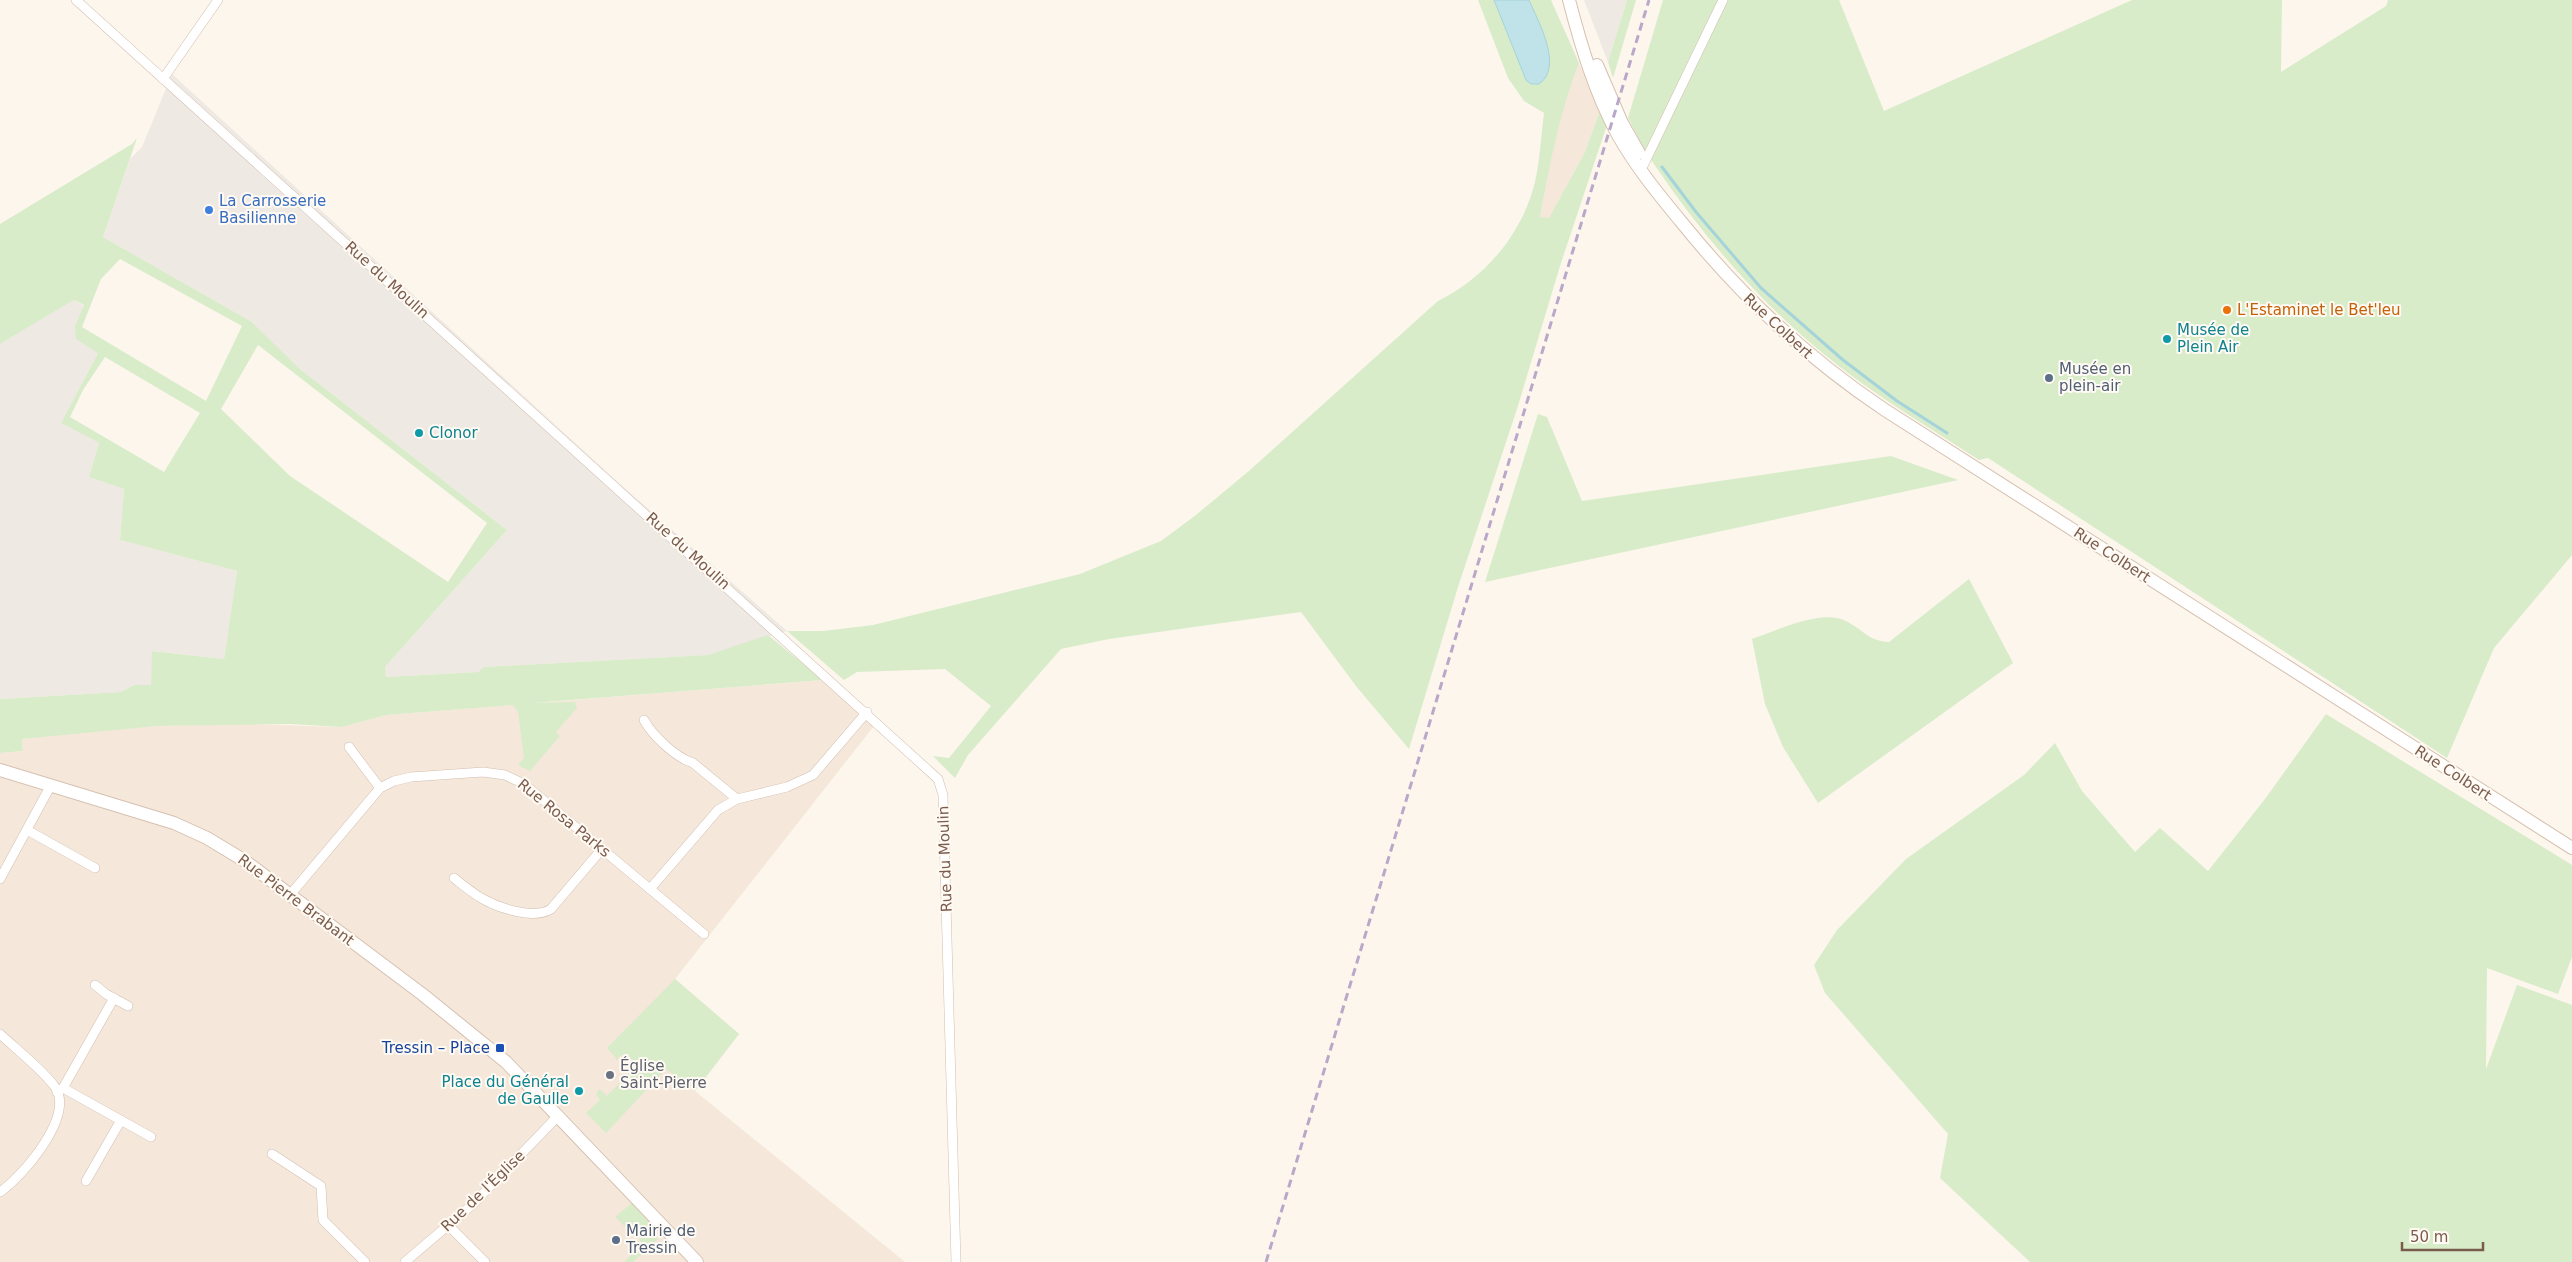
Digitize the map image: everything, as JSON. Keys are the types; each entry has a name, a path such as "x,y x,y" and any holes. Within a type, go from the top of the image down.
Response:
{"main road":[{"name":"Rue Colbert","path":"1569,0 1643,167 1682,223 1717,265 1766,317 1820,363 1861,394 2572,848"},
{"name":"Rue Pierre Brabant","path":"0,770 158,817 198,833 245,861 466,1028 506,1062 553,1112"},
{"path":"553,1112 696,1262"}],"street":[{"name":"Rue du Moulin","path":"76,0 930,770 942,789 956,1262"},
{"path":"163,79 218,0"},
{"path":"1643,167 1723,0"},
{"path":"650,889 714,814 737,799 787,787 813,774 867,712"},
{"path":"644,720 650,730 684,760 693,763 737,799"},
{"path":"349,747 380,788"},
{"name":"Rue Rosa Parks","path":"290,895 380,788 394,781 411,777 483,772 505,775 524,784 704,934"},
{"path":"0,879 51,785"},
{"path":"27,830 94,868"},
{"path":"454,878 489,902 541,914 551,909 602,849"},
{"path":"95,985 128,1006"},
{"path":"0,1192 28,1166 53,1126 59,1109 60,1090 114,998"},
{"path":"0,1034 60,1090 151,1137"},
{"name":"Rue de l'Église","path":"405,1262 449,1226 524,1153 553,1112"},
{"path":"86,1181 121,1120"},
{"path":"272,1154 321,1186 322,1220 365,1262"},
{"path":"449,1226 486,1262"}],"shaded area":[{"path":"1584,0 1627,0 1608,62"},
{"path":"1579,63 1600,111 1584,154 1549,219 1540,217 1554,141 1564,102"},
{"path":"172,74 620,484 787,631 708,655 484,667 478,672 386,677 385,667 507,530 300,369 252,322 103,237 130,159 142,147"},
{"path":"74,300 84,306 75,326 98,353 61,423 99,443 89,477 124,489 120,540 237,571 224,659 153,651 151,685 134,685 121,692 0,699 0,344"},
{"path":"823,680 874,726 675,979 739,1034 695,1091 905,1262 0,1262 0,753 23,751 22,739 80,732 157,726 248,724 342,727 386,715"}],"green space":[{"path":"1478,0 1551,0 1579,63 1551,158 1540,217 1549,218 1584,154 1600,111 1607,125 1560,266 1517,409 1458,587 1409,749 1356,686 1301,612 1109,639 1061,649 968,755 955,778 933,756 949,758 991,706 945,669 857,672 844,680 787,631 823,631 873,625 1080,574 1161,541 1196,515 1250,470 1438,301 1472,280 1500,252 1521,219 1529,201 1537,174 1544,113 1524,101 1508,78"},
{"path":"1627,0 1636,0 1613,78 1608,62"},
{"path":"1663,0 1839,0 1884,111 2132,0 2282,0 2281,72 2386,6 2388,0 2572,0 2572,555 2494,648 2447,758 1988,458 1979,460 1891,403 1840,367 1788,323 1740,274 1696,222 1652,161 1628,118"},
{"path":"137,138 103,237 252,322 300,369 507,530 385,667 386,677 478,672 484,667 708,655 768,635 823,680 533,703 575,702 577,708 556,732 560,736 530,771 518,765 524,758 518,712 513,705 386,715 342,727 290,724 157,726 22,739 23,751 0,753 0,699 121,692 134,685 151,685 152,651 224,659 237,571 120,540 124,489 89,477 99,443 61,423 98,353 76,339 75,326 84,305 74,300 0,344 0,224 132,144","holes":["120,259 242,326 206,401 82,327 101,279","258,345 487,523 448,582 290,476 221,409","105,357 200,413 164,472 70,417 83,390"]},
{"path":"1538,414 1547,417 1582,501 1891,456 1958,480 1485,582"},
{"path":"1969,579 2013,663 1818,803 1783,747 1765,704 1752,639 1796,623 1831,617 1854,625 1875,639 1889,642"},
{"path":"2326,714 2572,865 2572,957 2558,994 2487,968 2486,1069 2517,985 2572,1005 2572,1262 2030,1262 1940,1178 1948,1134 1825,993 1814,965 1837,930 1906,859 2024,775 2055,743 2082,791 2135,852 2160,828 2208,871 2265,799"},
{"path":"675,979 739,1034 695,1091 666,1069 606,1133 586,1113 600,1100 596,1094 600,1089 607,1096 637,1065 626,1054 620,1056 616,1061 616,1058 607,1048"},
{"path":"632,1203 650,1223 634,1235 615,1217"},
{"path":"650,1229 658,1239 633,1262 624,1262 638,1248 640,1238"}],"water":[{"path":"1494,0 1529,0 1543,31 1549,55 1549,67 1546,76 1539,84 1531,84 1526,80"}],"waterway":[{"path":"1662,167 1696,212 1761,288 1843,360 1897,401 1947,433"}],"railway":[{"path":"1266,1262 1649,0"}],"place":[{"name":"La Carrosserie Basilienne","path":"209,210"},
{"name":"L'Estaminet le Bet'leu","path":"2227,310"},
{"name":"Musée de Plein Air","path":"2167,339"},
{"name":"Musée en plein-air","path":"2049,378"},
{"name":"Clonor","path":"419,433"},
{"name":"Tressin – Place","path":"500,1048"},
{"name":"Église Saint-Pierre","path":"610,1075"},
{"name":"Place du Général de Gaulle","path":"579,1091"},
{"name":"Mairie de Tressin","path":"616,1240"}]}
